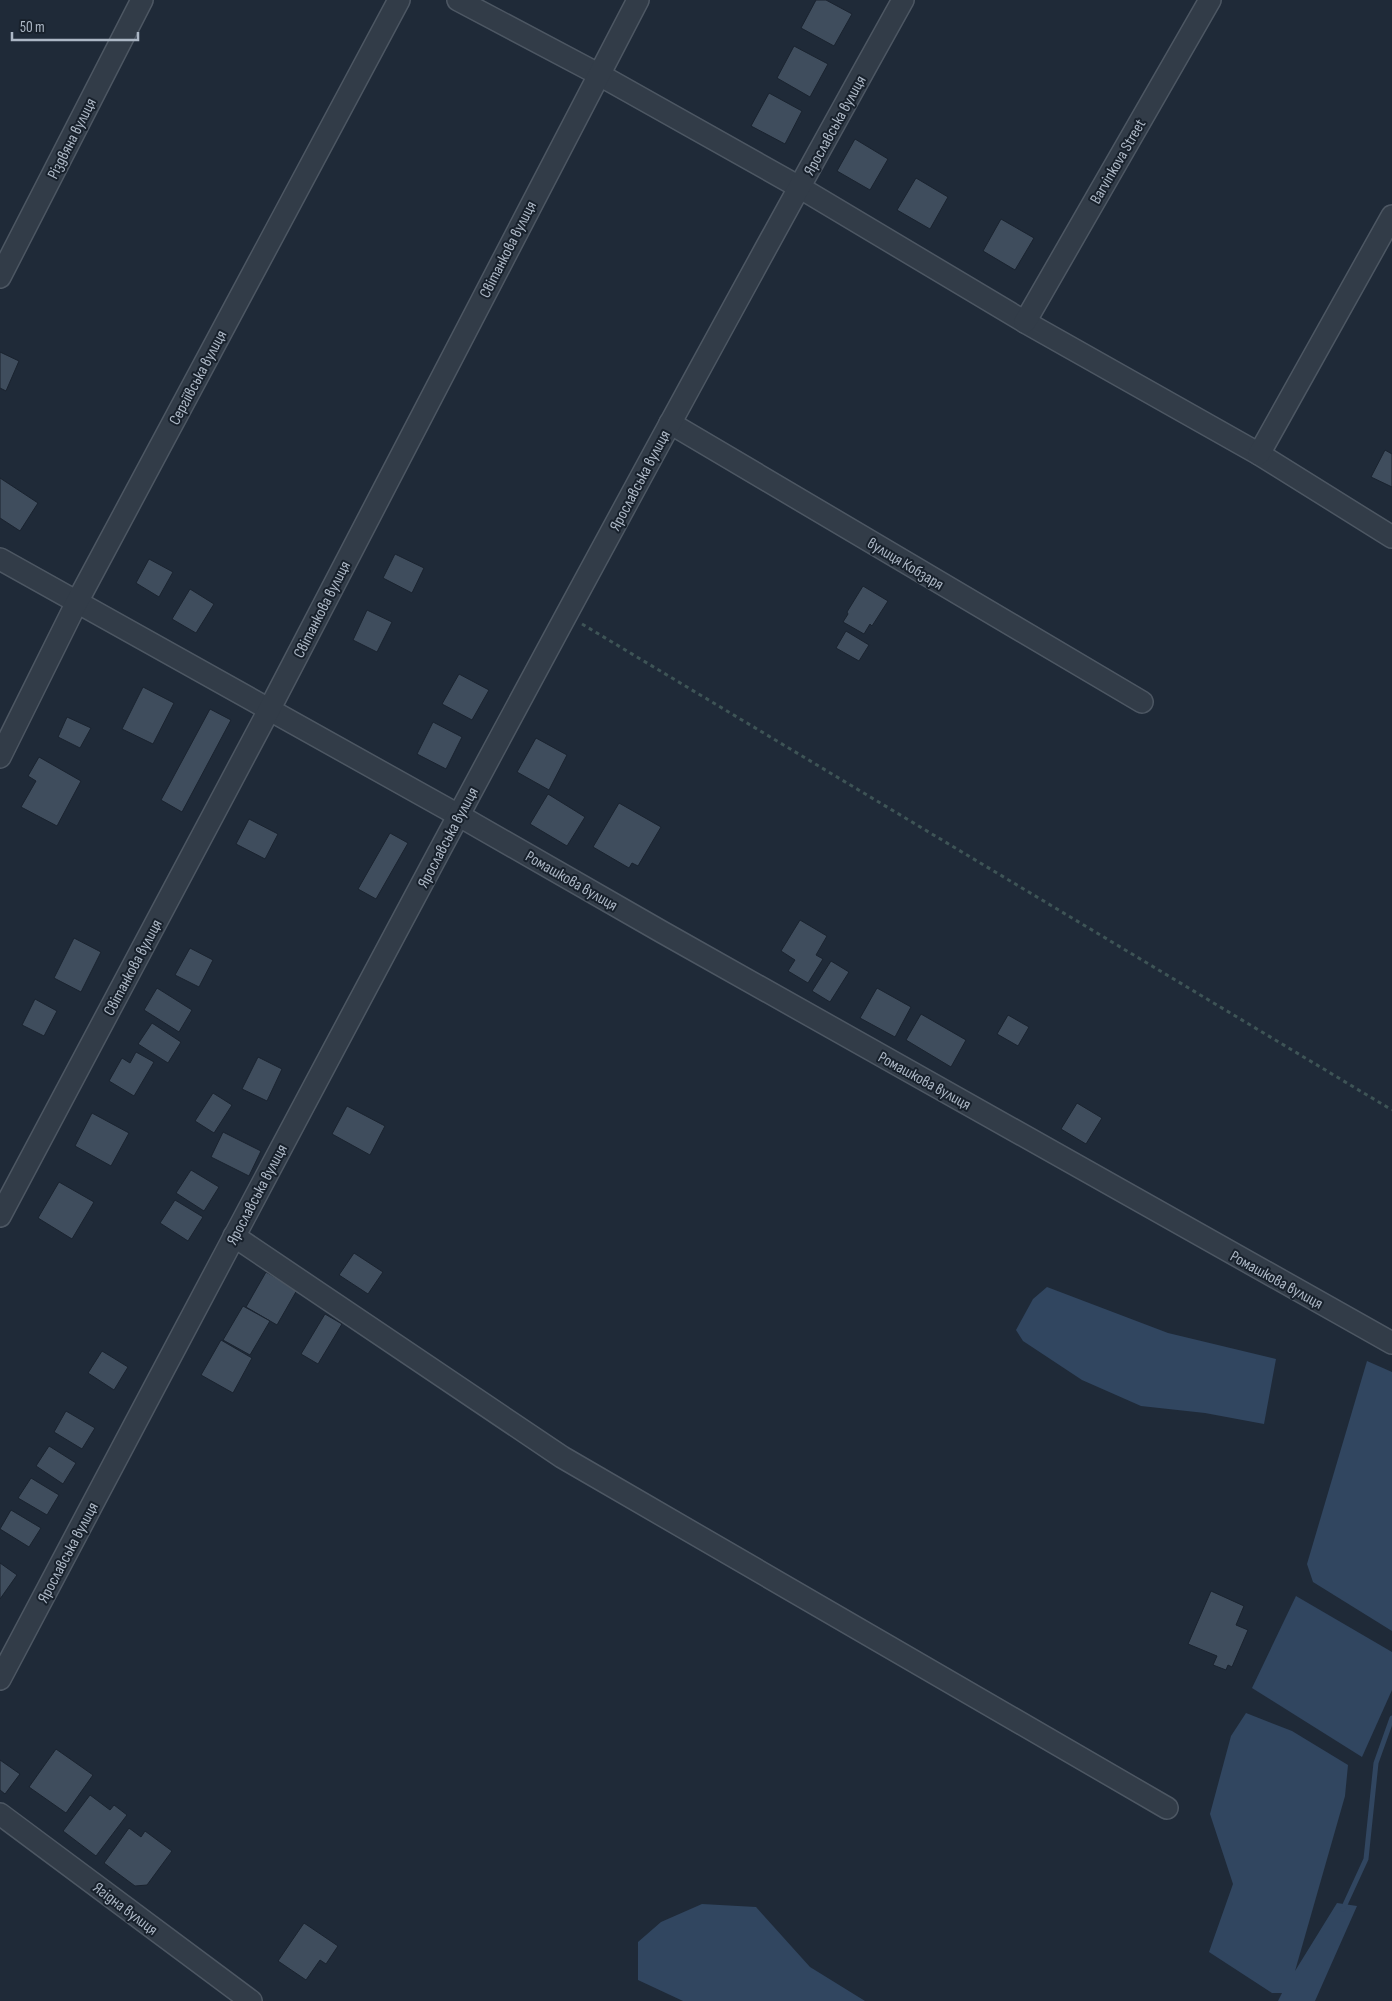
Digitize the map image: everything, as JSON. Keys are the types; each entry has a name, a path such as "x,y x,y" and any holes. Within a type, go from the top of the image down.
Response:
{"street":[{"name":"Різдвяна вулиця","path":"0,277 142,0"},
{"name":"Сергіївська вулиця","path":"0,757 76,602 399,0"},
{"path":"458,0 598,74 799,187 1025,322 1259,454 1392,537"},
{"name":"Світанкова вулиця","path":"0,1216 268,710 638,0"},
{"name":"Ярославська вулиця","path":"0,1679 458,815 670,423 903,0"},
{"name":"Barvinkova Street","path":"1025,322 1210,0"},
{"path":"1259,454 1392,216"},
{"name":"вулиця Кобзаря","path":"670,423 1142,702"},
{"name":"Ромашкова вулиця","path":"0,559 458,815 1392,1343"},
{"path":"234,1236 562,1457 1167,1808"},
{"name":"Ягідна вулиця","path":"0,1814 252,2001"}],"path":[{"path":"566,615 1392,1110"}],"water":[{"path":"1047,1287 1168,1333 1276,1359 1264,1424 1205,1413 1141,1406 1082,1380 1023,1341 1016,1330 1033,1299"},
{"path":"1367,1361 1392,1372 1392,1631 1313,1582 1307,1564"},
{"path":"1296,1596 1392,1652 1392,1690 1362,1757 1252,1688"},
{"path":"1246,1713 1292,1731 1348,1765 1345,1796 1295,1971 1337,1903 1357,1906 1315,2001 1278,2001 1282,1993 1272,1993 1209,1952 1233,1884 1210,1814 1231,1736"},
{"path":"702,1904 756,1907 810,1967 865,2001 683,2001 638,1980 638,1942 661,1922"}],"building":[{"path":"816,0 826,0 852,14 834,46 801,28"},
{"path":"794,46 828,64 810,97 777,78"},
{"path":"769,93 802,111 785,144 751,126"},
{"path":"855,139 888,159 870,190 837,171"},
{"path":"916,178 948,197 930,229 897,210"},
{"path":"1001,219 1034,238 1015,270 983,251"},
{"path":"0,352 19,361 6,391 0,388"},
{"path":"1385,450 1392,454 1392,487 1371,477"},
{"path":"0,478 38,503 20,531 0,518"},
{"path":"395,554 424,568 412,593 383,578"},
{"path":"149,559 173,572 159,597 136,583"},
{"path":"863,586 888,601 872,626 870,624 864,634 843,622"},
{"path":"190,589 214,604 196,633 172,619"},
{"path":"367,610 392,622 377,652 353,640"},
{"path":"846,631 869,645 859,661 836,648"},
{"path":"459,674 489,690 472,720 442,704"},
{"path":"143,687 174,703 153,744 122,729"},
{"path":"210,709 231,720 182,812 161,800"},
{"path":"67,717 91,728 80,748 58,737"},
{"path":"433,722 462,737 446,769 417,754"},
{"path":"536,738 567,755 549,790 517,772"},
{"path":"39,757 81,781 57,826 21,807 36,781 28,776"},
{"path":"548,794 585,817 567,846 530,824"},
{"path":"619,803 661,827 638,866 632,863 629,868 593,847"},
{"path":"249,819 278,834 265,859 236,844"},
{"path":"390,833 408,843 376,899 358,889"},
{"path":"800,920 827,936 816,955 823,959 808,983 788,971 795,960 781,951"},
{"path":"74,938 101,952 81,992 54,978"},
{"path":"190,948 213,960 199,987 175,975"},
{"path":"831,961 849,972 830,1002 812,991"},
{"path":"157,988 192,1010 179,1032 144,1010"},
{"path":"877,988 911,1007 895,1037 860,1018"},
{"path":"35,999 57,1011 44,1036 22,1025"},
{"path":"921,1014 966,1040 951,1067 906,1040"},
{"path":"1008,1015 1029,1027 1018,1046 997,1034"},
{"path":"152,1023 181,1042 168,1063 138,1044"},
{"path":"136,1052 154,1062 134,1096 109,1081 122,1058 130,1063"},
{"path":"258,1057 282,1069 267,1101 242,1089"},
{"path":"213,1093 232,1105 214,1133 195,1121"},
{"path":"1077,1103 1102,1118 1086,1144 1061,1129"},
{"path":"347,1106 385,1126 370,1155 332,1134"},
{"path":"92,1113 129,1133 111,1166 75,1146"},
{"path":"223,1132 261,1151 249,1176 211,1157"},
{"path":"191,1170 219,1187 204,1211 176,1193"},
{"path":"59,1182 94,1202 72,1239 38,1218"},
{"path":"175,1200 203,1217 188,1241 160,1223"},
{"path":"354,1253 383,1272 368,1294 339,1275"},
{"path":"266,1272 297,1290 277,1325 246,1307"},
{"path":"243,1306 270,1321 250,1355 223,1340"},
{"path":"325,1314 342,1324 318,1364 301,1354"},
{"path":"221,1340 252,1358 233,1393 201,1375"},
{"path":"102,1351 128,1367 114,1390 88,1373"},
{"path":"66,1411 95,1428 82,1449 54,1432"},
{"path":"49,1446 76,1463 63,1484 36,1466"},
{"path":"31,1478 59,1495 47,1515 18,1498"},
{"path":"11,1510 41,1528 29,1547 0,1529"},
{"path":"0,1563 17,1575 0,1599"},
{"path":"1211,1591 1244,1606 1236,1625 1248,1630 1232,1667 1228,1665 1226,1670 1213,1665 1217,1656 1188,1644"},
{"path":"56,1749 93,1775 66,1813 29,1787"},
{"path":"0,1760 20,1774 5,1794 0,1790"},
{"path":"90,1795 110,1810 114,1805 127,1815 96,1856 63,1831"},
{"path":"129,1828 141,1837 145,1831 172,1851 147,1885 135,1886 104,1863"},
{"path":"304,1923 338,1946 326,1964 320,1960 306,1980 278,1961"}],"waterway":[{"path":"1343,1909 1366,1859 1376,1763 1392,1718"}]}
